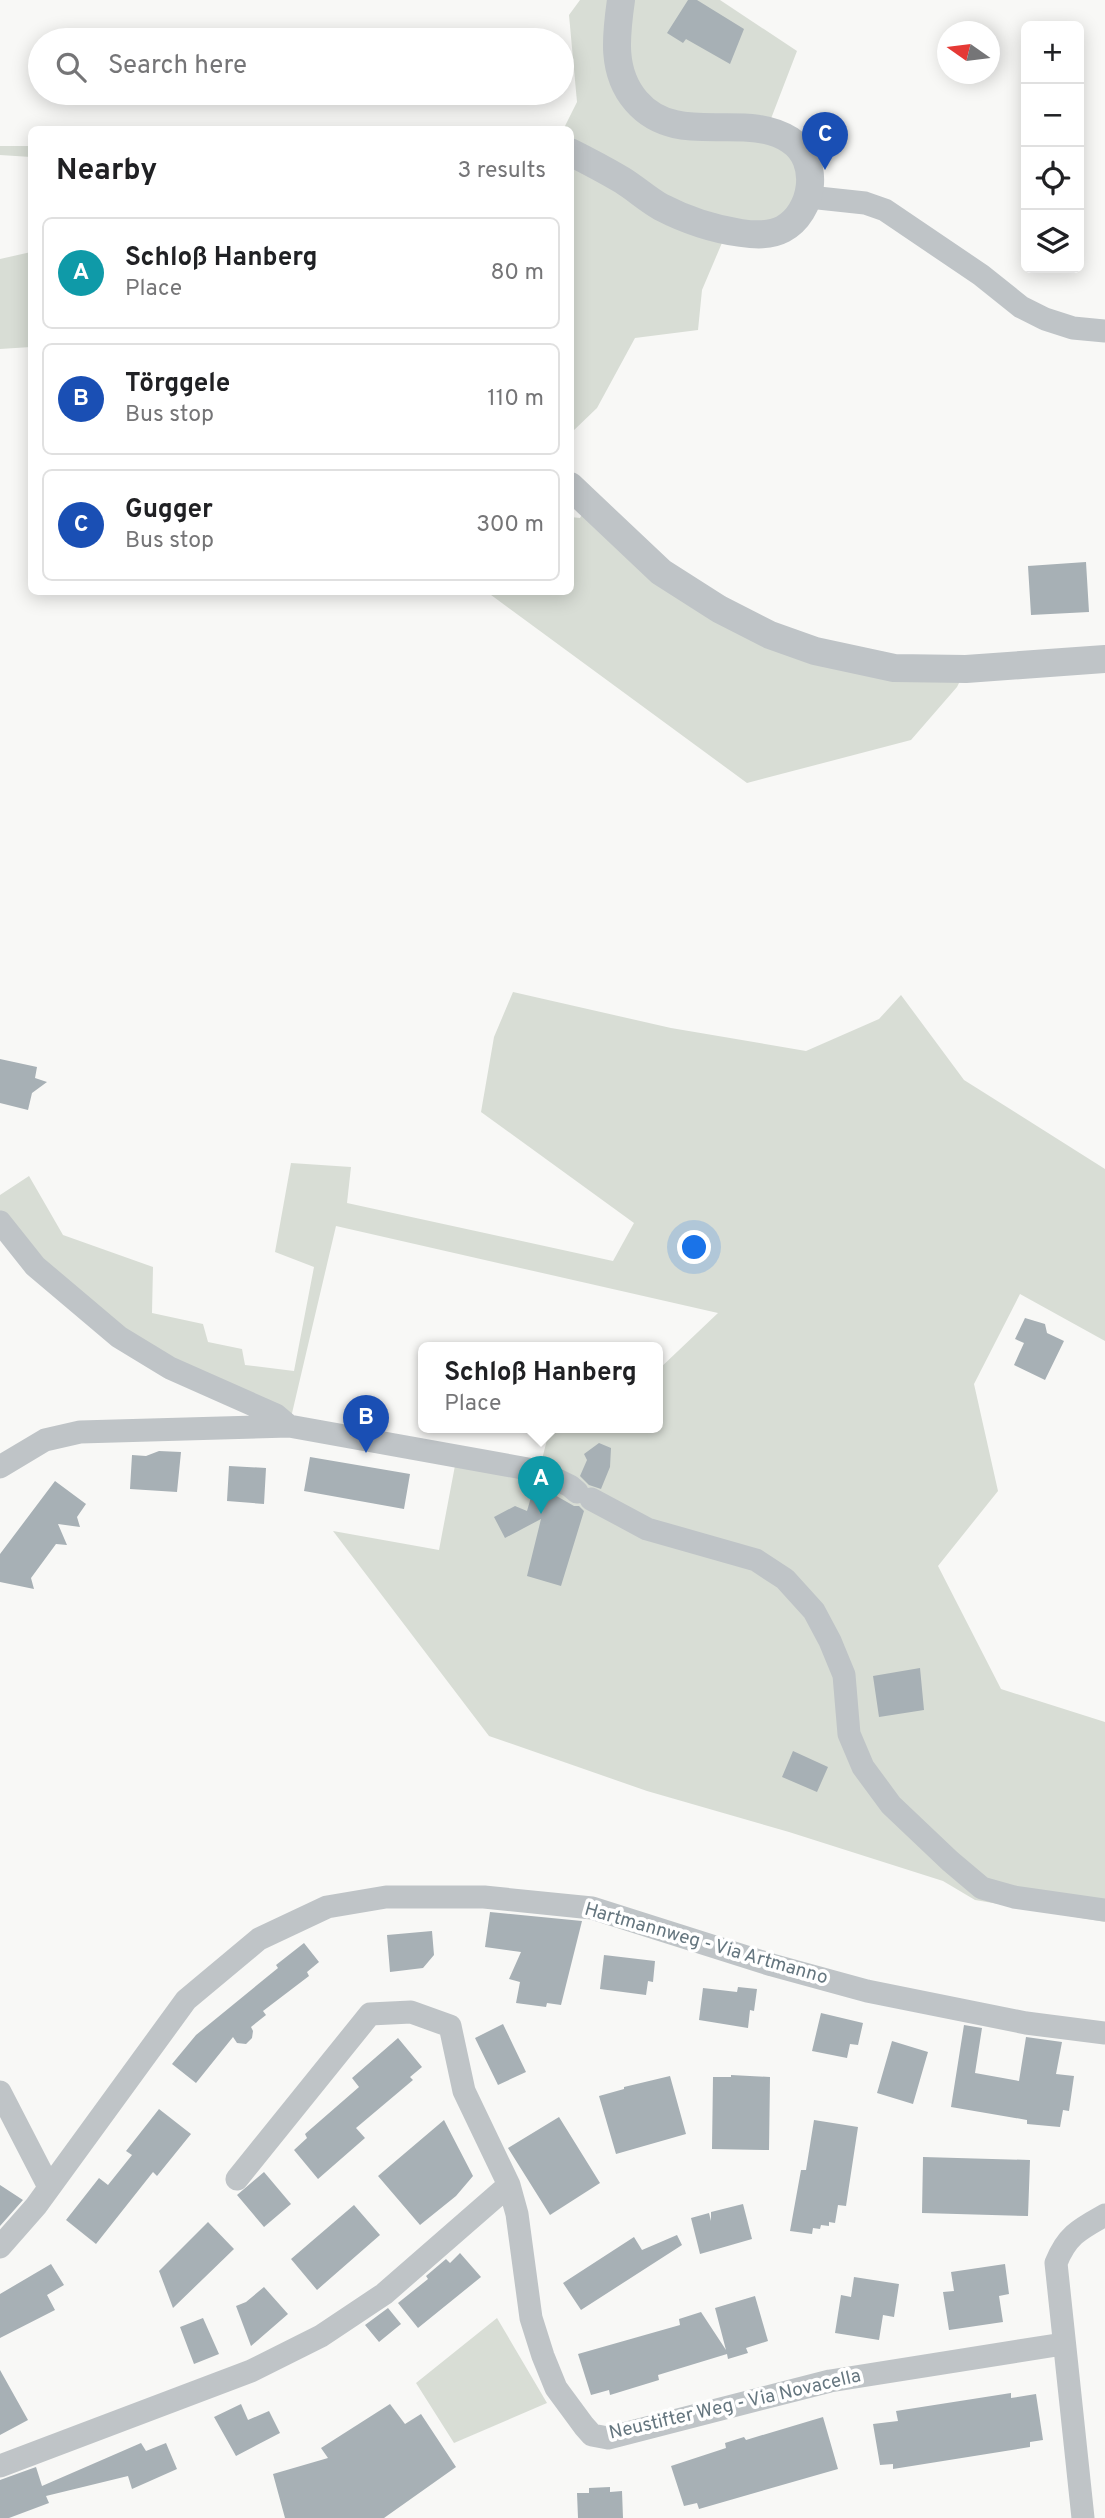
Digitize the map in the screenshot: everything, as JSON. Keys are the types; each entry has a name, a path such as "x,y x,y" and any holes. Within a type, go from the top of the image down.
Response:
{"street":[{"path":"574,154 623,181 660,206 693,222 727,231 759,236 782,230 799,216 809,197 810,174 805,158 792,141 767,130 685,127 658,118 636,102 618,70 616,35 621,0"},
{"path":"809,197 865,203 885,210 981,275 1021,307 1045,319 1073,328 1105,331"},
{"path":"574,490 661,572 719,610 770,635 815,651 894,668 967,669 1105,659"},
{"path":"0,1222 35,1266 119,1337 170,1368 276,1415 289,1426"},
{"path":"0,1467 45,1440 80,1432 289,1426 539,1471 647,1529 756,1560 785,1579 814,1611 830,1641 844,1675 849,1734 863,1767 891,1805 982,1888 1014,1897 1105,1910"},
{"name":"Hartmannweg - Via Artmanno","path":"0,2247 36,2206 186,2000 260,1939 327,1907 386,1897 484,1897 592,1908 772,1965 867,1991 1026,2023 1105,2033"},
{"name":"Neustifter Weg - Via Novacella","path":"237,2179 370,2014 411,2012 450,2026 464,2091 509,2186 517,2214 531,2318 543,2356 556,2388 592,2435 607,2438 830,2381 1063,2344"},
{"path":"0,2092 49,2187"},
{"path":"0,2466 251,2371 321,2336 384,2294 473,2214 509,2186"},
{"path":"1083,2518 1056,2263 1063,2245 1077,2230 1105,2216"}],"shaded area":[{"path":"580,0 720,0 797,51 767,129 805,158 799,216 727,231 702,290 698,330 635,338 597,408 574,430 574,126 565,126 577,102 574,28 570,28 569,15"},
{"path":"0,146 28,146 28,157 0,155"},
{"path":"28,253 28,347 0,349 0,259"},
{"path":"588,503 770,635 966,669 957,687 911,740 747,783 491,595 574,595 574,517 580,518"},
{"path":"513,992 671,1028 806,1051 879,1019 901,995 964,1080 1105,1169 1105,1341 1020,1294 974,1384 998,1491 938,1566 1001,1689 1105,1722 1105,1922 975,1900 943,1881 647,1791 489,1736 333,1531 439,1550 457,1455 539,1471 549,1433 663,1433 663,1365 718,1313 336,1226 289,1426 233,1396 170,1368 0,1222 0,1195 29,1176 63,1235 153,1267 152,1313 203,1324 208,1342 242,1349 245,1365 294,1371 314,1267 275,1252 291,1163 351,1167 347,1203 613,1261 634,1223 481,1112 494,1037"},
{"path":"497,2318 547,2403 454,2443 416,2383"}],"building":[{"path":"688,0 697,0 744,29 730,64 686,39 683,43 667,33"},
{"path":"1086,562 1089,612 1031,615 1028,566"},
{"path":"0,1059 37,1067 35,1078 47,1082 32,1093 28,1110 0,1103"},
{"path":"1025,1318 1045,1324 1047,1333 1064,1341 1045,1380 1014,1365 1024,1343 1015,1339"},
{"path":"599,1443 611,1448 610,1467 601,1489 589,1485 580,1476 587,1460 584,1454"},
{"path":"159,1451 181,1452 177,1492 130,1489 132,1455 146,1456"},
{"path":"310,1457 410,1474 404,1509 304,1491"},
{"path":"229,1466 266,1468 264,1504 227,1501"},
{"path":"55,1481 86,1504 77,1517 80,1527 58,1524 67,1545 56,1544 31,1578 34,1589 0,1582 0,1554"},
{"path":"534,1487 546,1490 584,1511 561,1586 527,1576 541,1519 505,1538 494,1517 515,1506 527,1511"},
{"path":"920,1668 924,1710 879,1717 873,1676"},
{"path":"793,1751 828,1767 817,1792 782,1777"},
{"path":"490,1912 582,1921 561,2005 547,2003 546,2007 516,2003 520,1982 509,1979 521,1952 485,1947"},
{"path":"432,1931 434,1955 423,1968 390,1972 387,1935"},
{"path":"304,1943 319,1962 307,1972 309,1976 263,2011 266,2015 251,2027 252,2038 246,2044 237,2043 233,2037 196,2083 172,2064 196,2035 278,1968 276,1965"},
{"path":"604,1955 655,1961 653,1982 648,1981 646,1995 600,1989"},
{"path":"738,1987 757,1989 748,2028 699,2020 703,1988 737,1992"},
{"path":"821,2013 863,2023 858,2045 850,2044 847,2058 812,2051"},
{"path":"503,2024 526,2072 498,2085 475,2038"},
{"path":"964,2025 982,2028 975,2073 1019,2081 1026,2037 1062,2042 1056,2074 1074,2076 1069,2111 1063,2110 1060,2127 1027,2124 1027,2120 951,2107"},
{"path":"398,2038 422,2067 410,2077 413,2080 356,2128 365,2138 318,2179 294,2150 307,2138 305,2134 359,2087 352,2078"},
{"path":"892,2041 928,2052 913,2104 877,2093"},
{"path":"670,2076 686,2134 616,2154 599,2096"},
{"path":"713,2077 770,2077 769,2150 712,2149"},
{"path":"159,2109 191,2134 157,2176 153,2172 96,2244 66,2220 99,2178 108,2185 132,2155 126,2151"},
{"path":"559,2117 600,2183 550,2215 508,2148"},
{"path":"444,2120 473,2176 456,2196 420,2225 378,2176"},
{"path":"814,2120 858,2127 846,2206 838,2205 835,2223 829,2222 829,2226 821,2225 820,2229 813,2228 812,2234 790,2231 801,2170 806,2170"},
{"path":"923,2157 1030,2160 1028,2216 922,2213"},
{"path":"264,2172 291,2204 264,2227 237,2195"},
{"path":"0,2185 23,2200 0,2226"},
{"path":"743,2204 752,2239 700,2254 691,2218 709,2213 711,2221 711,2212"},
{"path":"354,2205 380,2235 317,2290 291,2259"},
{"path":"208,2222 234,2249 173,2308 159,2271"},
{"path":"677,2235 682,2245 581,2310 563,2283 634,2237 642,2250"},
{"path":"460,2253 481,2277 418,2328 398,2303 428,2279 426,2276 446,2259 450,2263"},
{"path":"51,2264 64,2285 47,2295 55,2310 0,2338 0,2294"},
{"path":"1005,2264 1009,2294 999,2296 1003,2322 949,2330 943,2292 954,2291 951,2272"},
{"path":"854,2277 899,2284 894,2317 883,2315 879,2340 835,2333 841,2295 851,2297"},
{"path":"264,2287 288,2314 251,2346 236,2306 246,2302"},
{"path":"755,2296 768,2341 746,2348 748,2353 728,2359 727,2354 658,2375 659,2380 610,2395 609,2390 591,2395 578,2354 680,2325 679,2319 701,2312 726,2350 715,2308"},
{"path":"388,2308 401,2324 379,2342 365,2325"},
{"path":"203,2318 219,2354 194,2364 180,2327"},
{"path":"0,2370 28,2420 0,2435"},
{"path":"1011,2393 1011,2398 1036,2394 1043,2440 1030,2442 1030,2447 893,2469 893,2464 880,2465 873,2424 898,2421 896,2411"},
{"path":"241,2404 248,2420 269,2411 280,2433 236,2456 214,2417"},
{"path":"390,2404 405,2424 421,2414 456,2467 384,2518 285,2518 273,2474 328,2458 321,2448"},
{"path":"823,2417 838,2469 699,2509 697,2503 684,2506 671,2466 726,2448 725,2443 744,2437 746,2440"},
{"path":"141,2443 146,2451 166,2443 177,2469 132,2489 128,2476 46,2496 49,2503 9,2518 0,2518 0,2480 36,2467 42,2486"},
{"path":"610,2487 610,2492 622,2491 623,2518 578,2518 577,2493 589,2493 589,2488"}],"place":[{"name":"Gugger","path":"825,170"},
{"name":"Törggele","path":"366,1453"},
{"name":"Schloß Hanberg","path":"541,1514"}]}
